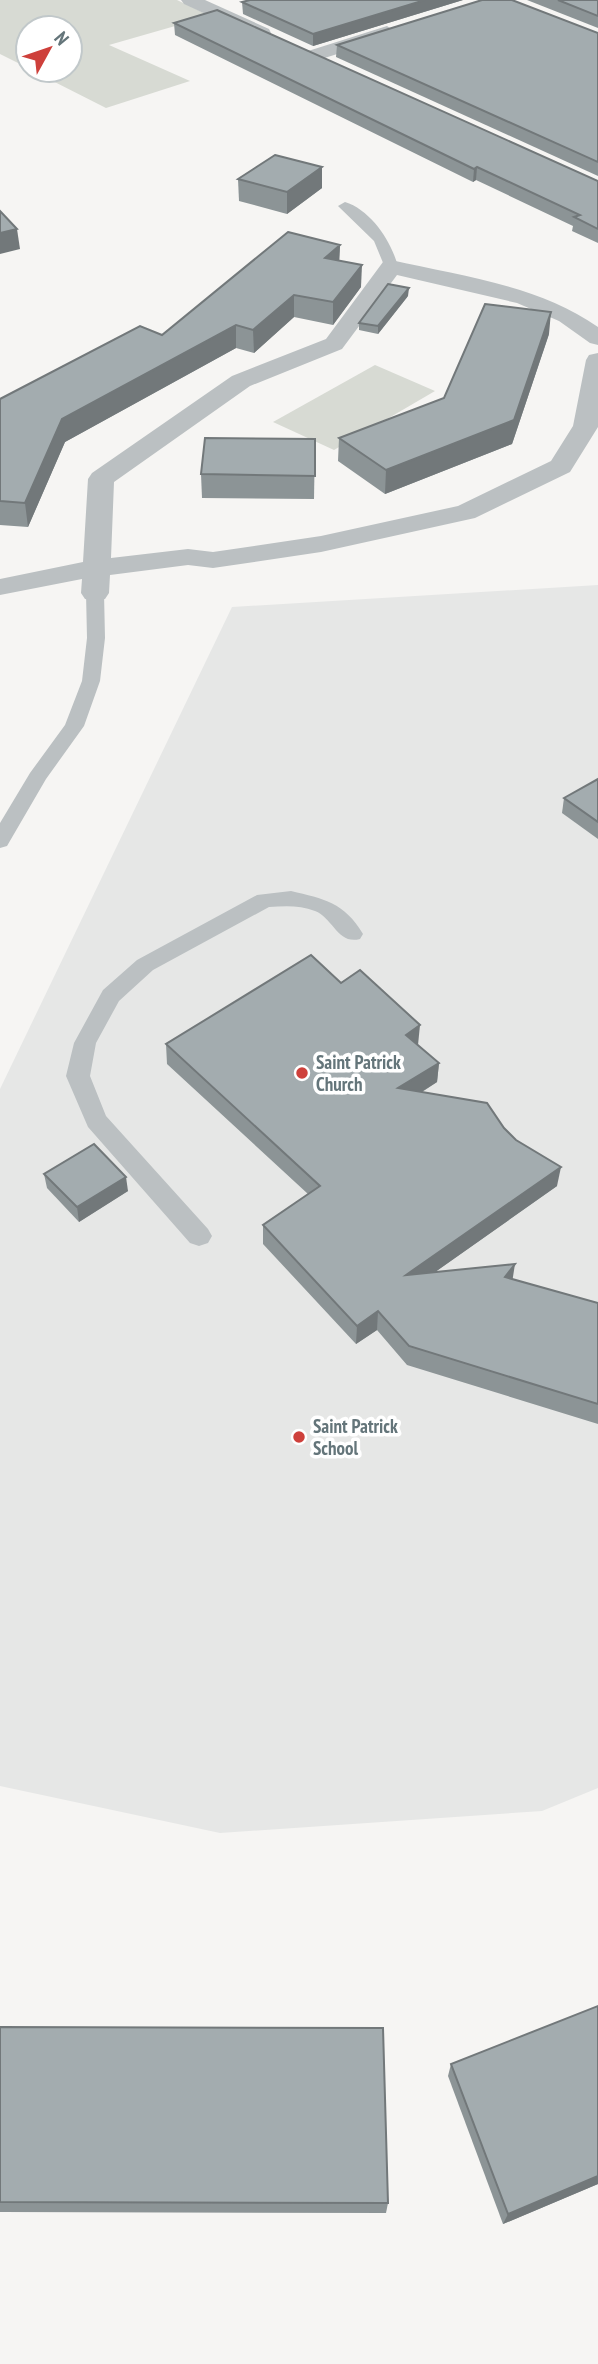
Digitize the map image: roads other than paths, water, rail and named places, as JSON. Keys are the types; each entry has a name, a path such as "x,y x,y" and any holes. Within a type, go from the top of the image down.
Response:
{"street":[{"path":"190,0 275,39"},
{"path":"337,67 306,53 401,28"},
{"path":"96,580 101,479 241,381 334,344 391,267 525,298 567,316 598,338"},
{"path":"0,587 185,574 213,560 321,544 466,512 561,466 586,426 598,360"},
{"path":"0,607 96,580"}],"lane":[{"path":"345,206 388,248 391,267"},
{"path":"0,841 37,777 74,726 91,681 96,638 96,580"},
{"path":"199,1236 96,1121 78,1076 85,1043 111,996 145,965 265,900 291,898 324,906 338,917 352,934"}],"place":[{"name":"Saint Patrick Church","path":"302,1073"},
{"name":"Saint Patrick School","path":"299,1437"}]}
